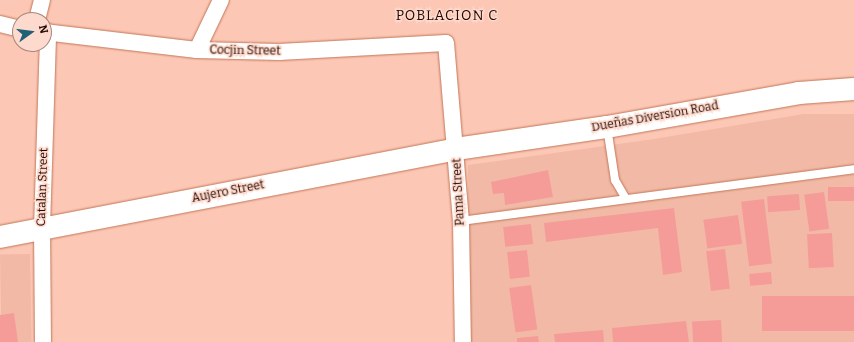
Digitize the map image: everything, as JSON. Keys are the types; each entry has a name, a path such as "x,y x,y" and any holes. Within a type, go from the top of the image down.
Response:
{"main road":[{"name":"Dueñas Diversion Road","path":"456,149 607,127 799,93 854,89"},
{"name":"Aujero Street","path":"0,237 456,149"}],"street":[{"path":"39,12 42,0"},
{"path":"197,50 221,0"},
{"path":"0,24 12,27"},
{"name":"Cocjin Street","path":"52,33 197,50 279,52 446,42"},
{"name":"Pama Street","path":"446,42 461,221 463,342"},
{"name":"Catalan Street","path":"43,342 42,228 46,52"}],"lane":[{"path":"607,127 615,180 625,197"},
{"path":"461,221 625,197 854,169"}],"shaded area":[{"path":"803,114 854,114 854,342 469,342 468,165 654,139"},
{"path":"30,254 32,342 2,342 0,255"}],"building":[{"path":"548,170 553,197 505,205 504,193 493,194 491,182"},
{"path":"828,187 854,187 854,201 828,201"},
{"path":"824,192 829,229 809,231 804,195"},
{"path":"799,194 800,210 768,212 767,196"},
{"path":"764,199 772,264 749,266 741,202"},
{"path":"674,208 682,272 663,275 658,228 546,242 544,223"},
{"path":"738,215 742,244 707,249 703,220"},
{"path":"531,224 533,244 505,247 503,227"},
{"path":"832,233 834,267 809,268 807,234"},
{"path":"725,249 730,289 711,291 706,251"},
{"path":"527,250 530,277 510,279 507,252"},
{"path":"771,272 772,284 750,286 749,274"},
{"path":"531,285 537,330 515,333 509,288"},
{"path":"762,296 854,296 854,331 762,331"},
{"path":"14,313 18,342 0,342 0,315"},
{"path":"721,320 722,342 693,342 692,322"},
{"path":"686,321 689,342 613,342 612,328"},
{"path":"603,330 604,342 555,342 554,334"},
{"path":"538,336 539,342 517,342 517,338"}],"district":[{"name":"POBLACION C","path":"447,16"}]}
